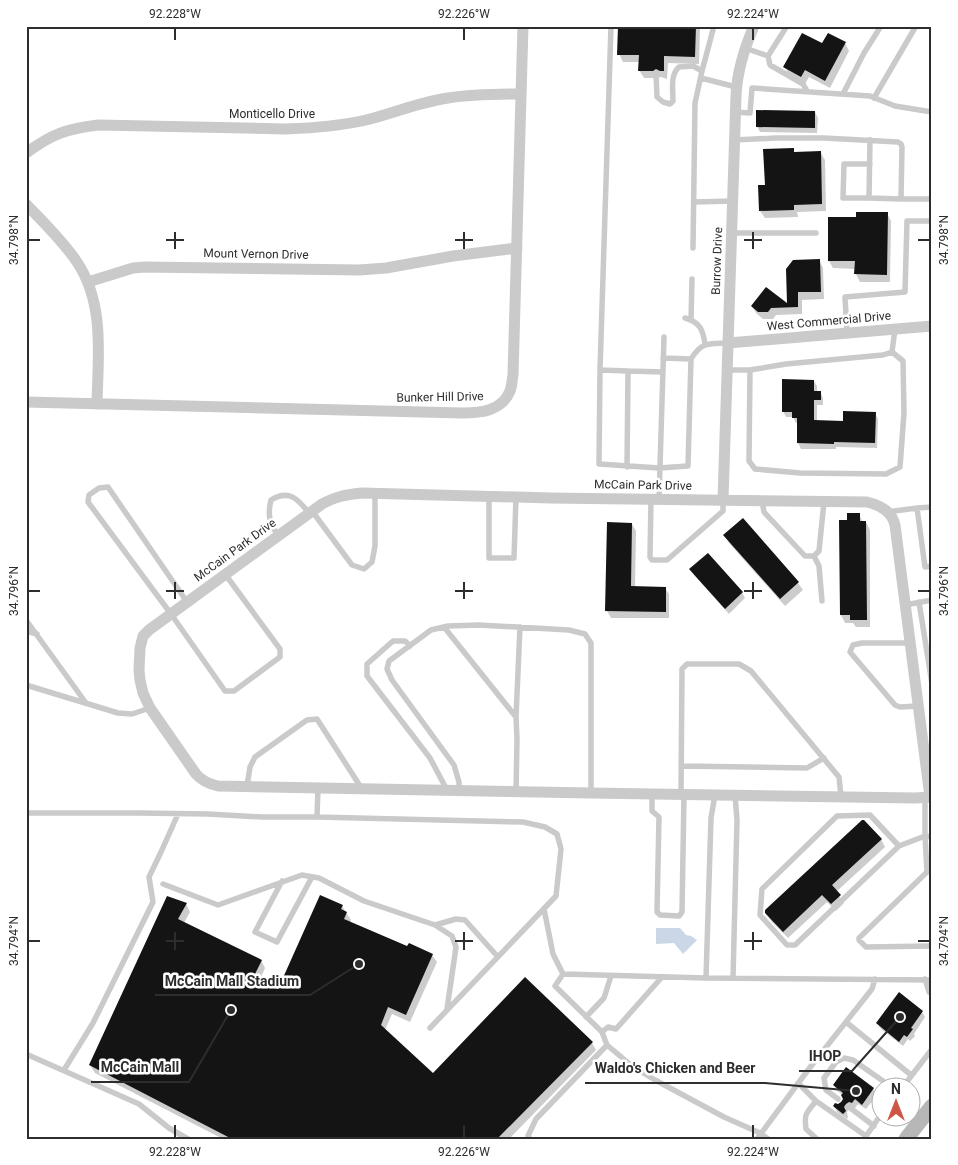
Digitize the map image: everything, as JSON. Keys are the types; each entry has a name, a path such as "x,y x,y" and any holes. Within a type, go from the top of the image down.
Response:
{"main road":[{"path":"906,1139 932,1106"}],"street":[{"name":"Bunker Hill Drive","path":"26,402 462,414 480,413 500,404 510,390 513,375 524,26"},
{"name":"Burrow Drive","path":"724,500 736,87 745,48 754,26"},
{"name":"Monticello Drive","path":"26,153 42,141 62,132 98,125 309,128 367,120 431,101 448,98 522,94"},
{"path":"26,204 70,253 88,282 95,302 97,317 97,404"},
{"name":"Mount Vernon Drive","path":"88,282 145,266 359,270 386,268 453,256 517,248"},
{"name":"West Commercial Drive","path":"728,343 932,326"},
{"name":"McCain Park Drive","path":"887,512 881,507 867,502 362,493 334,497 310,512 149,630 143,636 140,648 140,680 143,693 150,708 196,774 201,779 218,786 735,796 929,797"},
{"path":"887,512 894,520 895,525 918,706 928,756 929,797"}],"lane":[{"path":"611,26 600,370 599,464 659,468 688,466 691,359 697,350 705,344 728,343"},
{"path":"693,248 695,103 714,26"},
{"path":"787,26 768,56 770,65 803,84 807,91"},
{"path":"843,94 864,53 881,26"},
{"path":"874,98 916,26"},
{"path":"745,48 768,56"},
{"path":"656,74 657,97 663,102 670,104 673,101 673,76 675,71 679,67 693,66 702,71"},
{"path":"701,78 736,87"},
{"path":"735,112 750,113 752,88 870,96 895,106 932,112"},
{"path":"734,140 824,138 898,142 902,147 901,199"},
{"path":"869,198 870,140"},
{"path":"870,164 844,164 843,198 932,200"},
{"path":"694,202 732,201"},
{"path":"847,333 845,297 905,292 906,221 932,221"},
{"path":"732,233 816,233"},
{"path":"692,279 688,319 695,321 700,327 704,334 705,344"},
{"path":"892,352 895,329"},
{"path":"664,337 659,468 650,557 652,560 667,560 724,510 724,500"},
{"path":"728,370 750,370 786,364 883,355 892,352"},
{"path":"750,370 749,461 755,469 800,473 886,474 900,467 904,413 903,361 892,352"},
{"path":"663,358 691,359"},
{"path":"600,370 663,372"},
{"path":"627,466 628,371"},
{"path":"187,602 108,487 100,488 89,495 88,502 225,691 234,691 280,657 280,649 225,574"},
{"path":"278,536 269,519 271,500 278,496 291,496 310,512 352,565 364,569 372,562 375,546 375,494"},
{"path":"489,496 489,558 514,558 516,497"},
{"path":"762,501 764,512 805,556 814,556 819,551 824,502"},
{"path":"918,508 925,566 932,566"},
{"path":"887,512 932,508"},
{"path":"814,556 819,566 822,600"},
{"path":"906,605 932,600"},
{"path":"919,602 932,684"},
{"path":"26,620 86,703"},
{"path":"410,646 405,641 394,641 367,664 367,676 453,791 459,782 454,766 392,680 386,669 389,662 410,646 431,630 448,626 520,627 569,630 585,634 590,643 591,793"},
{"path":"444,627 516,717"},
{"path":"516,792 516,717 520,627"},
{"path":"26,631 37,634"},
{"path":"910,643 862,643 853,645 850,652 895,705 900,707 918,706"},
{"path":"652,794 652,811 659,817 657,912 660,915 679,916 682,912 682,669 687,664 739,664 751,671 840,777 841,797"},
{"path":"26,685 125,714 132,714 150,708"},
{"path":"247,786 250,767 255,757 307,720 317,719 362,789"},
{"path":"682,766 806,768 824,758"},
{"path":"317,817 318,788"},
{"path":"706,978 711,818 715,795"},
{"path":"733,978 737,820 735,796"},
{"path":"929,797 929,872 859,940 866,947 932,946"},
{"path":"26,813 178,814 523,822 545,827 557,834 561,849 556,896 430,1028"},
{"path":"64,1070 93,1024 153,902 149,877 178,814"},
{"path":"899,846 870,815 837,816 762,889 760,915 787,945 795,945 899,846 928,837"},
{"path":"163,884 218,905 282,881 302,875 312,876 364,901 434,925 452,936 456,947 446,1010"},
{"path":"282,881 255,932 277,942 312,876"},
{"path":"544,909 553,954 563,974"},
{"path":"434,925 456,919 465,920 498,957"},
{"path":"563,974 706,978 932,980"},
{"path":"563,974 555,986 602,1032 607,1045 632,1066 760,1137 768,1139"},
{"path":"586,1017 604,998 611,976"},
{"path":"602,1032 608,1028 616,1029 662,977"},
{"path":"760,1137 798,1083 872,989 875,979"},
{"path":"925,979 929,992 932,994"},
{"path":"846,1022 911,1076 932,1049"},
{"path":"530,1139 528,1136 536,1119 607,1045"},
{"path":"26,1054 139,1104 169,1128 188,1139"},
{"path":"838,1099 826,1090 824,1078 836,1062 844,1058 854,1060 879,1078"},
{"path":"798,1083 816,1101 865,1137"},
{"path":"816,1101 805,1116 805,1122 806,1129 817,1139"},
{"path":"849,1107 870,1123"}],"water":[{"path":"656,928 680,928 686,935 697,940 683,954 674,943 656,944"}],"building":[{"path":"618,26 696,26 695,57 664,56 664,71 656,69 653,71 638,71 639,55 617,55"},
{"path":"802,33 822,43 828,33 846,42 825,81 805,70 801,77 783,67"},
{"path":"756,110 815,111 815,128 756,127"},
{"path":"794,148 794,152 821,151 822,204 794,205 794,210 759,211 758,185 765,185 763,149"},
{"path":"856,212 888,212 887,275 854,274 855,261 828,261 828,217 856,217"},
{"path":"820,259 821,292 798,292 798,307 771,308 768,312 758,312 751,306 766,287 787,303 786,269 793,260"},
{"path":"782,379 814,380 814,391 821,391 821,400 814,400 814,420 843,421 843,411 876,412 875,443 797,443 797,418 792,418 792,412 782,412"},
{"path":"847,513 860,513 860,521 866,521 867,620 850,620 850,615 840,615 839,520 847,520"},
{"path":"743,518 799,582 780,599 723,535"},
{"path":"607,522 632,523 631,586 666,587 666,612 605,611"},
{"path":"708,553 743,592 725,609 689,569"},
{"path":"862,820 882,839 832,885 841,895 831,904 822,895 783,932 765,913 765,910"},
{"path":"320,895 343,905 341,909 347,912 344,919 407,946 409,943 433,954 406,1015 388,1007 381,1025 433,1073 525,977 593,1042 497,1139 232,1139 89,1065 167,896 187,903 178,919 262,960 253,978 278,989"},
{"path":"899,992 923,1011 907,1037 904,1035 899,1042 876,1023"},
{"path":"846,1067 870,1085 870,1094 862,1105 855,1099 852,1103 846,1104 844,1107 846,1111 843,1114 833,1106 835,1103 841,1102 843,1099 841,1095 843,1093 833,1085"}],"place":[{"name":"McCain Mall Stadium","path":"359,964"},
{"name":"McCain Mall","path":"231,1010"},
{"name":"IHOP","path":"900,1017"},
{"name":"Waldo's Chicken and Beer","path":"856,1091"}]}
